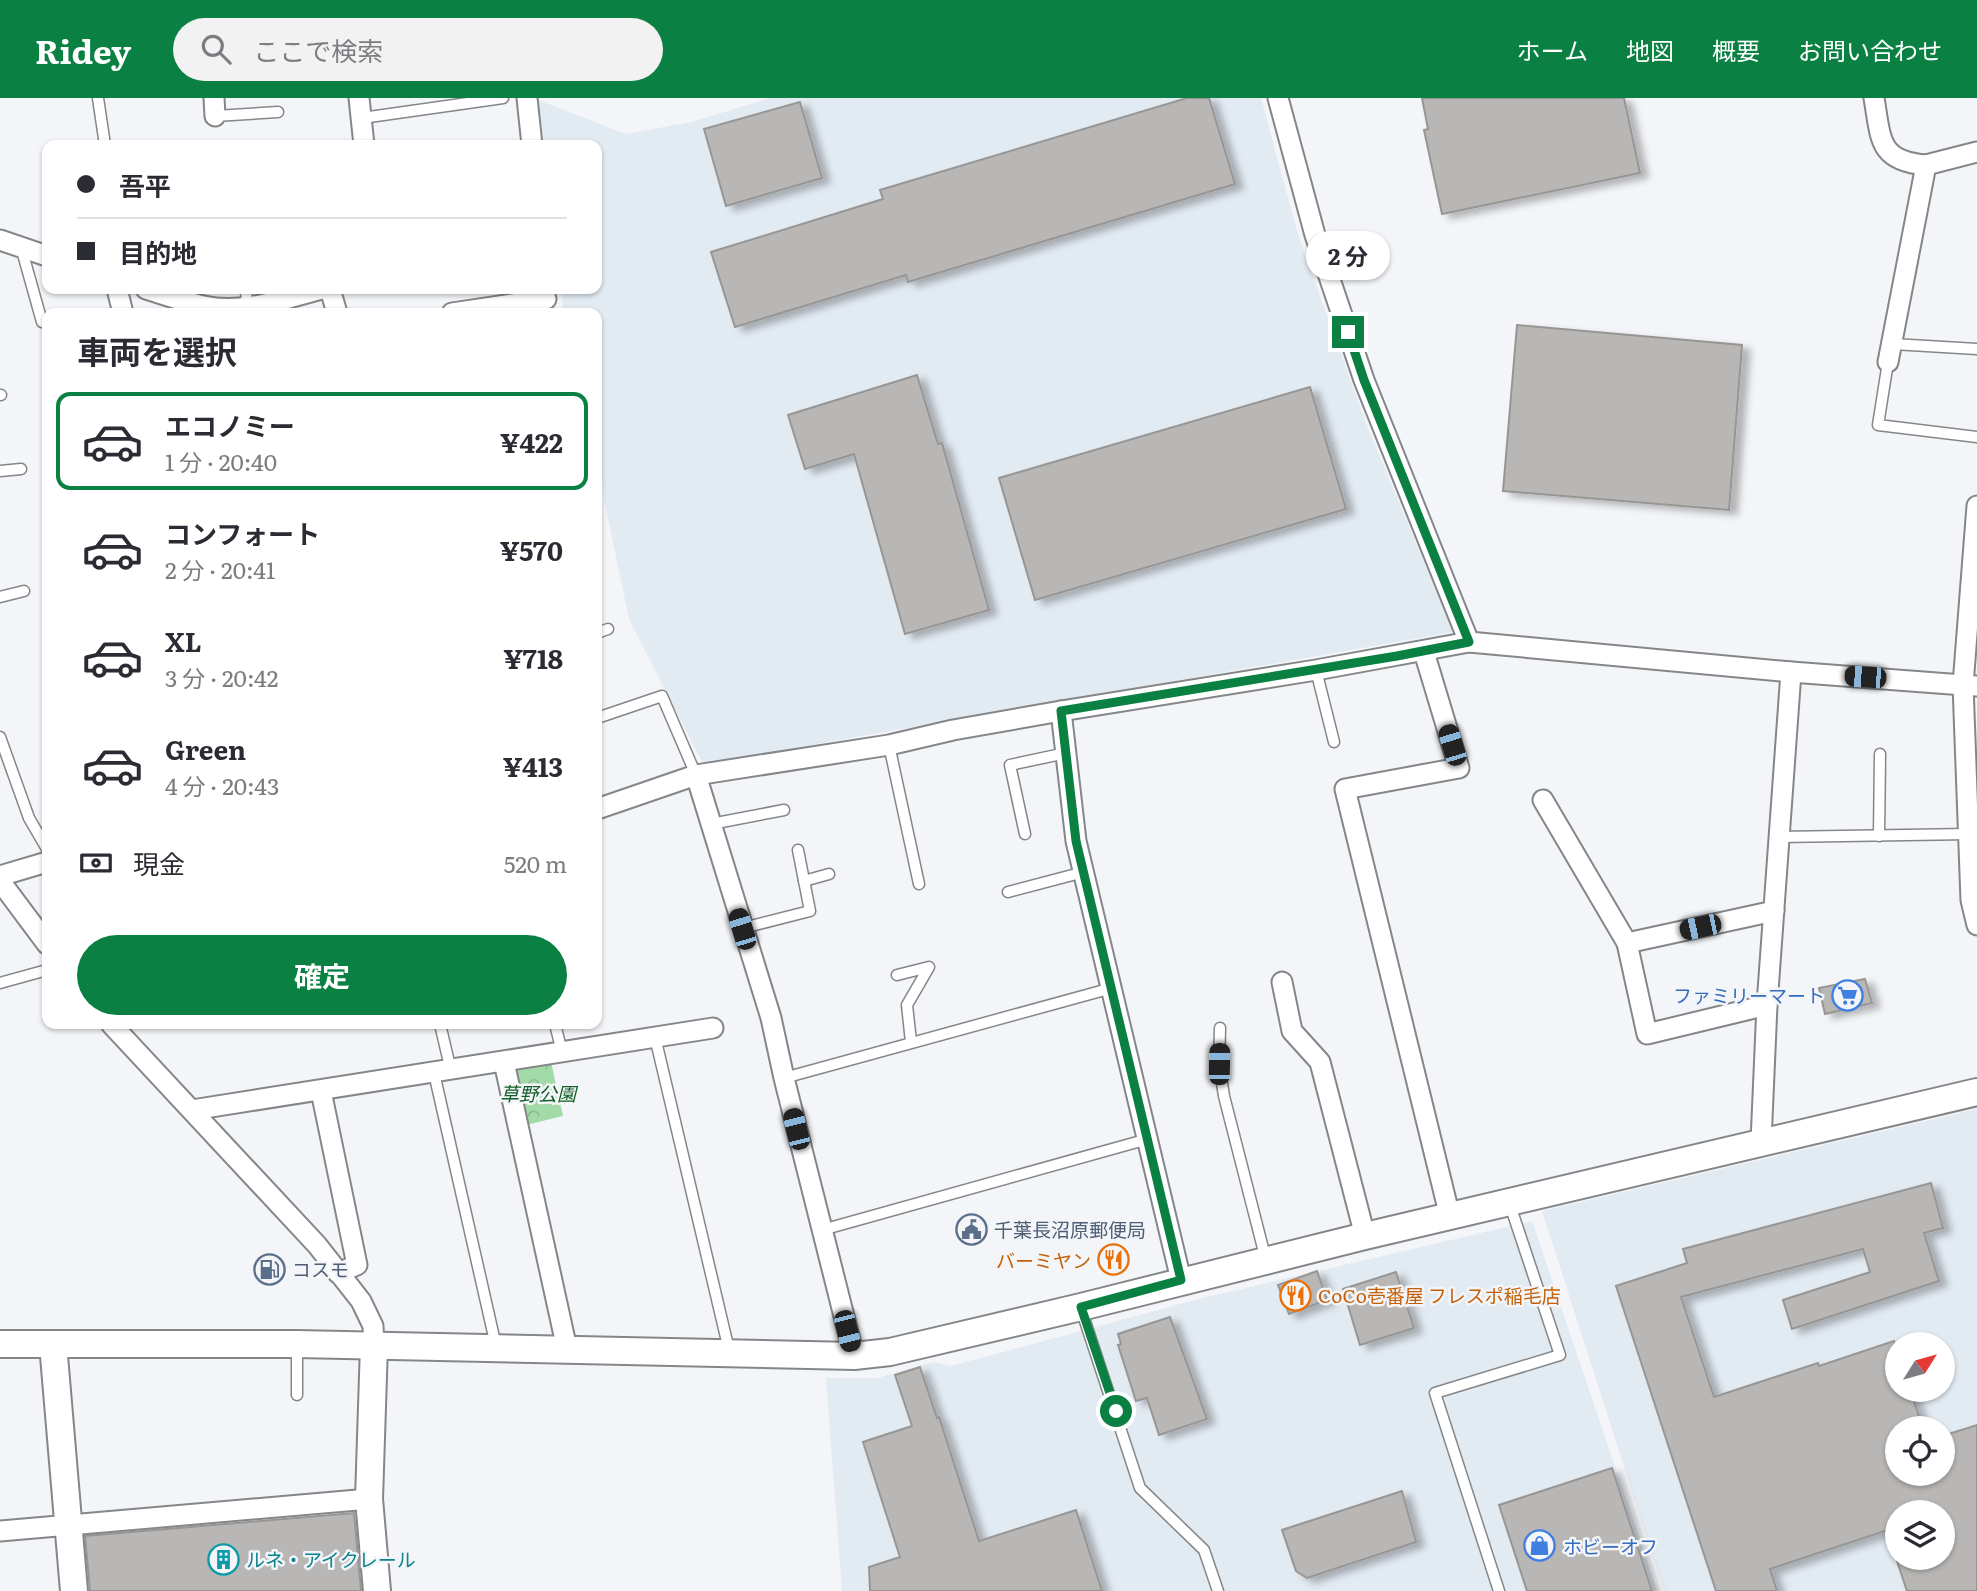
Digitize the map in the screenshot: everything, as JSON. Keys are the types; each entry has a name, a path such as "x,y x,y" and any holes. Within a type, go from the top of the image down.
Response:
{"street":[{"path":"359,98 364,140"},
{"path":"527,98 531,140"},
{"path":"1278,98 1315,235 1364,380 1469,642"},
{"path":"1874,98 1882,140 1889,155 1907,163 1926,165 1977,152"},
{"path":"1891,353 1926,165"},
{"path":"0,240 42,254"},
{"path":"167,294 205,307 279,294"},
{"path":"491,308 546,300"},
{"path":"1977,506 1970,686 1973,834 1971,900 1977,925"},
{"path":"602,807 696,775 889,744 1061,711 1424,652 1469,642 1970,686"},
{"path":"1424,652 1459,768 1345,789 1450,1217"},
{"path":"1761,1142 1767,1005 1791,672"},
{"path":"1061,711 1075,835 1181,1280"},
{"path":"696,775 771,1018 854,1356"},
{"path":"1543,800 1627,943 1647,1034 1767,1005"},
{"path":"0,876 42,863"},
{"path":"0,881 42,937"},
{"path":"1627,943 1774,911"},
{"path":"1282,982 1292,1031 1320,1062 1365,1236"},
{"path":"192,1110 713,1028"},
{"path":"116,1029 317,1245 361,1301 373,1326 369,1499 377,1591"},
{"path":"504,1062 567,1349"},
{"path":"321,1091 357,1265 338,1273"},
{"path":"0,1344 374,1345 854,1356 890,1352 1508,1201 1977,1092"},
{"path":"53,1344 74,1591"},
{"path":"0,1531 369,1499"}],"lane":[{"path":"98,98 104,140"},
{"path":"362,118 503,98"},
{"path":"214,107 278,111"},
{"path":"21,247 42,322"},
{"path":"1977,349 1891,353 1878,425 1977,437"},
{"path":"0,471 21,469"},
{"path":"0,597 24,591"},
{"path":"602,631 608,629"},
{"path":"1316,670 1334,742"},
{"path":"602,716 662,696 696,775"},
{"path":"0,737 29,818 42,840"},
{"path":"889,744 919,884"},
{"path":"1025,834 1010,765 1066,753"},
{"path":"1879,836 1880,754"},
{"path":"711,824 784,810"},
{"path":"1779,837 1973,834"},
{"path":"742,929 810,911 798,850"},
{"path":"1008,891 1084,872"},
{"path":"804,881 829,874"},
{"path":"897,975 929,967 907,1005 911,1042"},
{"path":"0,983 42,971"},
{"path":"784,1078 1112,988"},
{"path":"1220,1028 1219,1064 1224,1096 1266,1260"},
{"path":"440,1029 442,1072 497,1348"},
{"path":"556,1029 562,1052"},
{"path":"655,1037 730,1352"},
{"path":"822,1230 1147,1139"},
{"path":"1499,1591 1435,1393 1560,1355 1508,1201"},
{"path":"1081,1307 1140,1488 1204,1550 1218,1591"},
{"path":"297,1344 297,1395"}],"shaded area":[{"path":"770,98 1261,98 1298,235 1366,423 1453,632 703,764 629,619 602,479 602,308 563,308 562,294 602,294 602,140 543,140 538,100 626,134 692,122"},
{"path":"1977,1109 1977,1591 1664,1591 1542,1211"},
{"path":"1532,1221 1657,1591 842,1591 826,1378 878,1378 933,1362 951,1366 1199,1299"}],"green space":[{"name":"草野公園","path":"551,1062 563,1116 526,1125 513,1070"}],"building":[{"path":"1187,98 1209,98 1235,184 908,282 906,275 735,327 711,252 883,199 880,190"},
{"path":"1422,98 1624,98 1640,173 1442,214 1424,130 1428,129"},
{"path":"800,102 822,178 726,206 704,129"},
{"path":"1517,325 1742,345 1729,510 1503,491"},
{"path":"917,375 938,444 942,443 989,610 905,634 854,454 805,469 788,415"},
{"path":"1310,387 1346,509 1035,600 999,478"},
{"path":"1865,979 1872,1003 1825,1014 1819,988"},
{"path":"1931,1183 1943,1228 1924,1233 1939,1281 1792,1329 1783,1300 1870,1272 1863,1249 1681,1297 1714,1397 1885,1344 1885,1402 1914,1402 1919,1416 1885,1416 1885,1486 1955,1486 1955,1432 1977,1425 1977,1591 1907,1591 1900,1570 1955,1570 1955,1500 1885,1500 1885,1531 1770,1569 1777,1591 1716,1591 1616,1286 1687,1263 1683,1249"},
{"path":"1317,1271 1327,1300 1289,1314 1278,1285"},
{"path":"1396,1272 1414,1328 1360,1345 1343,1289"},
{"path":"1170,1317 1207,1419 1159,1435 1147,1398 1136,1401 1118,1345 1121,1344 1118,1334"},
{"path":"920,1367 979,1541 1076,1510 1102,1591 870,1591 869,1567 900,1557 863,1442 912,1426 895,1375"},
{"path":"1612,1468 1652,1591 1527,1591 1499,1505"},
{"path":"1402,1491 1416,1542 1307,1578 1296,1571 1282,1530"},
{"name":"ルネ・アイクレール","path":"354,1513 361,1591 90,1591 85,1536"}],"place":[{"name":"ファミリーマート","path":"1848,995"},
{"name":"千葉長沼原郵便局","path":"971,1229"},
{"name":"バーミヤン","path":"1114,1260"},
{"name":"コスモ","path":"269,1269"},
{"name":"CoCo壱番屋 フレスポ稲毛店","path":"1295,1295"},
{"name":"ホビーオフ","path":"1540,1546"},
{"name":"ルネ・アイクレール","path":"223,1559"}],"route":[{"path":"1116,1411 1081,1307 1181,1280 1076,841 1061,711 1424,652 1469,642 1364,380 1348,332"}]}
